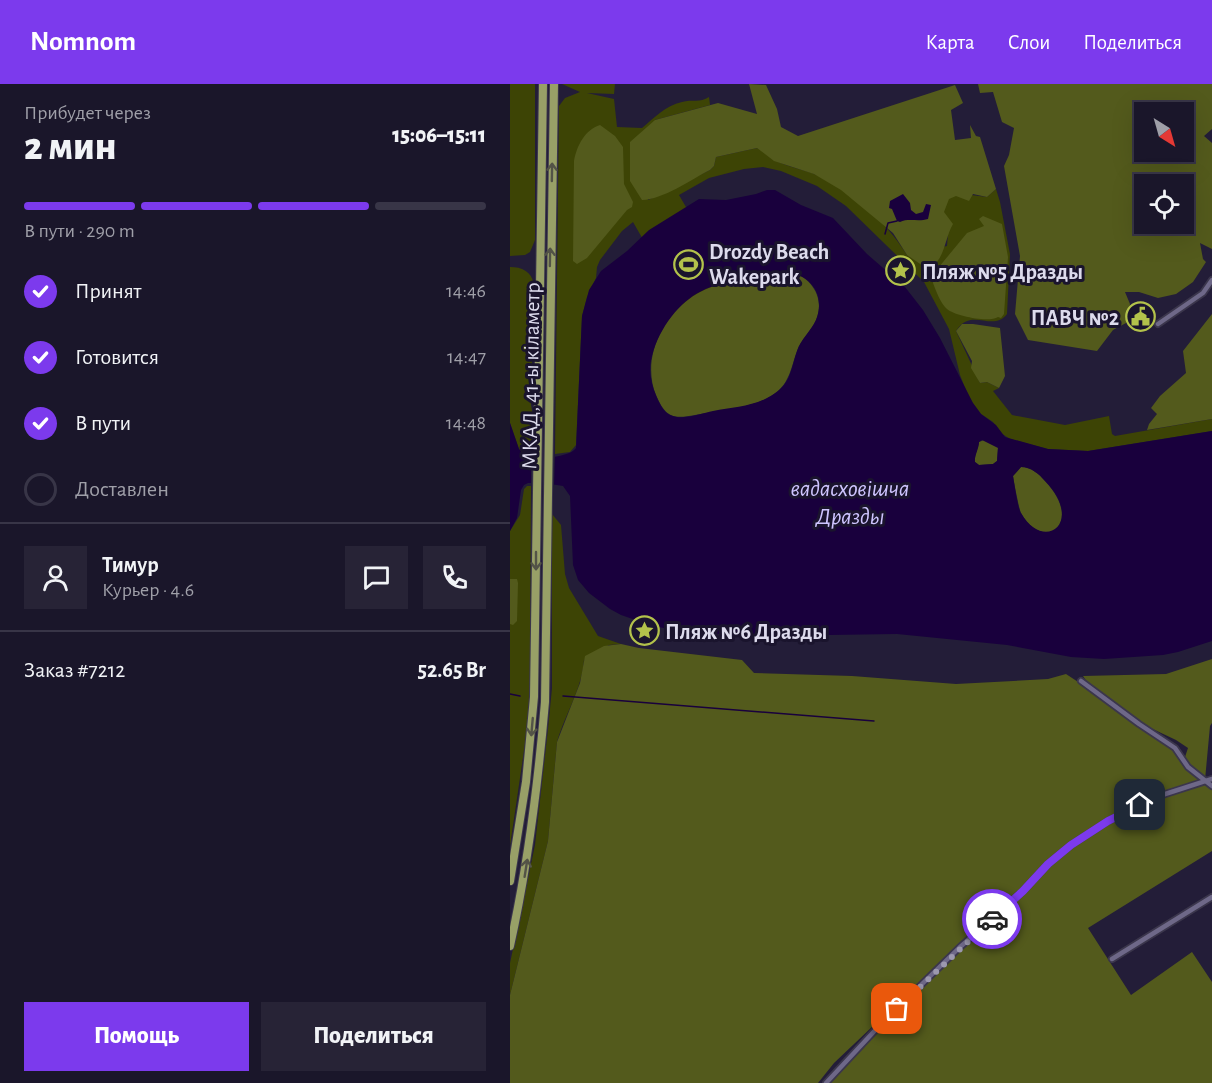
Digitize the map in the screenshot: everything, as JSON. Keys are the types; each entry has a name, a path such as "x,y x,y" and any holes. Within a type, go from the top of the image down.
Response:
{"highway":[{"name":"МКАД, 41-ы кіламетр","path":"510,880 531,743 535,669 543,84"},
{"name":"МКАД, 41-ы кіламетр","path":"510,946 525,873 537,790 546,668 554,84"}],"street":[{"path":"1158,324 1203,293 1212,280"},
{"path":"1081,681 1176,748 1188,767 1212,786"},
{"path":"826,1083 881,1024 959,948 1071,845 1108,821 1156,797 1212,779"},
{"path":"1112,959 1212,897"}],"green space":[{"path":"510,84 535,84 535,240 530,252 525,255 510,256"},
{"path":"562,84 615,84 614,94 587,93 614,99 617,127 642,128 670,106 709,97 710,105 655,120 648,200 710,170 714,166 716,157 757,148 776,161 812,173 853,197 877,218 907,255 947,246 948,233 952,224 877,183 987,197 996,189 1010,254 1007,314 995,321 968,320 956,331 980,383 987,382 999,388 993,391 1012,415 1065,425 1109,416 1112,434 1115,436 1212,419 1212,431 1088,451 1048,449 1010,439 981,414 969,398 960,375 949,329 924,282 846,206 817,186 781,171 763,167 744,169 709,178 679,195 735,291 688,318 633,222 622,231 600,260 582,316 576,445 570,452 555,454 559,106 565,98 580,92"},
{"path":"749,84 766,85 777,109 781,127 798,136 955,85 963,103 951,110 955,140 971,138 970,125 976,136 980,137 996,189 987,197 973,194 969,201 956,196 949,199 944,212 953,224 939,260 929,270 907,255 893,233 841,190 814,174 774,161 757,148 716,157 714,166 710,170 659,197 642,200 630,181 630,142 655,120 718,103 757,114"},
{"path":"978,84 1212,84 1212,129 1204,136 1212,143 1212,249 1200,243 1203,259 1206,262 1193,282 1176,294 1158,298 1139,292 1125,292 1130,304 1126,323 1113,330 1097,351 1028,340 1015,314 1020,256 1004,166 1009,155 1014,128 1002,122 993,92 980,93"},
{"path":"600,125 615,136 623,147 624,184 633,202 632,207 587,258 577,264 573,261 574,161 582,139 590,130"},
{"path":"983,216 1002,224 1008,257 1004,314 1001,318 994,319 980,319 951,312 943,304 933,283 934,273 967,233 984,226 979,219"},
{"path":"510,267 525,271 531,276 534,284 531,405 534,421 530,458 519,449 510,423"},
{"path":"789,271 811,284 819,307 814,324 798,347 784,385 766,399 746,406 681,417 667,412 656,395 651,369 656,342 670,318 689,299 710,288 751,276"},
{"path":"1212,314 1212,419 1147,430 1157,414 1151,408 1160,396 1186,373 1183,351"},
{"path":"962,324 1000,328 1005,376 999,388 987,382 980,383 971,368 972,361 956,331"},
{"path":"984,440 998,447 997,461 993,464 979,465 975,462 979,442"},
{"path":"1021,467 1037,473 1056,496 1061,509 1061,520 1057,528 1049,532 1040,531 1030,525 1021,513 1013,476"},
{"path":"531,486 530,698 510,846 510,531 520,515 524,489"},
{"path":"552,514 561,525 565,574 569,588 598,636 621,644 609,645 584,660 577,691 560,732 557,742 548,841 510,995 510,963 535,845 552,688"},
{"path":"510,579 517,579 518,583 517,621 513,625 510,624"},
{"path":"621,644 742,660 754,673 852,676 956,684 1048,679 1066,674 1104,699 1184,760 1188,748 1140,723 1107,697 1091,688 1083,676 1166,674 1212,659 1212,723 1205,780 1212,778 1212,851 1088,928 1131,995 1192,952 1212,982 1212,1083 826,1083 881,1024 901,1009 959,948 1023,891 1041,871 989,916 834,1063 818,1083 510,1083 510,995 548,841 557,742 580,683 585,656 604,646"}],"water":[{"name":"вадасховішча Дразды","path":"775,190 801,205 833,218 867,254 905,287 923,310 940,338 973,403 1005,437 1048,449 1088,451 1212,431 1212,641 1163,655 1104,659 1071,657 1007,645 897,634 756,636 686,632 653,626 621,615 589,593 578,580 573,565 570,496 563,486 544,483 524,485 521,490 517,518 510,531 510,423 519,449 526,457 560,456 576,448 582,316 589,290 601,271 649,230 699,199 726,200","holes":["780,272 799,275 806,279 817,292 819,301 816,320 799,347 786,382 771,396 747,405 688,417 668,414 660,405 651,381 650,368 655,346 666,324 681,306 699,293 721,284","982,440 998,448 997,461 993,464 979,465 975,462 979,442","1021,467 1025,467 1034,471 1045,481 1057,496 1062,509 1061,520 1057,528 1049,532 1040,531 1030,525 1020,511 1013,476"]},
{"path":"903,194 910,203 911,210 916,214 923,212 926,204 931,205 928,219 897,221 892,209 889,208 890,201"}],"pier":[{"path":"555,453 554,487 531,486 531,455"}],"waterway":[{"path":"885,234 888,223 897,221"},
{"path":"510,694 520,696"},
{"path":"563,696 874,721"}],"way so far":[{"path":"897,1009 992,919"}],"place":[{"name":"Drozdy Beach Wakepark","path":"688,264"},
{"name":"Пляж №5 Дразды","path":"901,271"},
{"name":"ПАВЧ №2","path":"1140,317"},
{"name":"Пляж №6 Дразды","path":"644,631"}],"route":[{"path":"992,919 1048,864 1071,845 1108,821 1140,805"}]}
